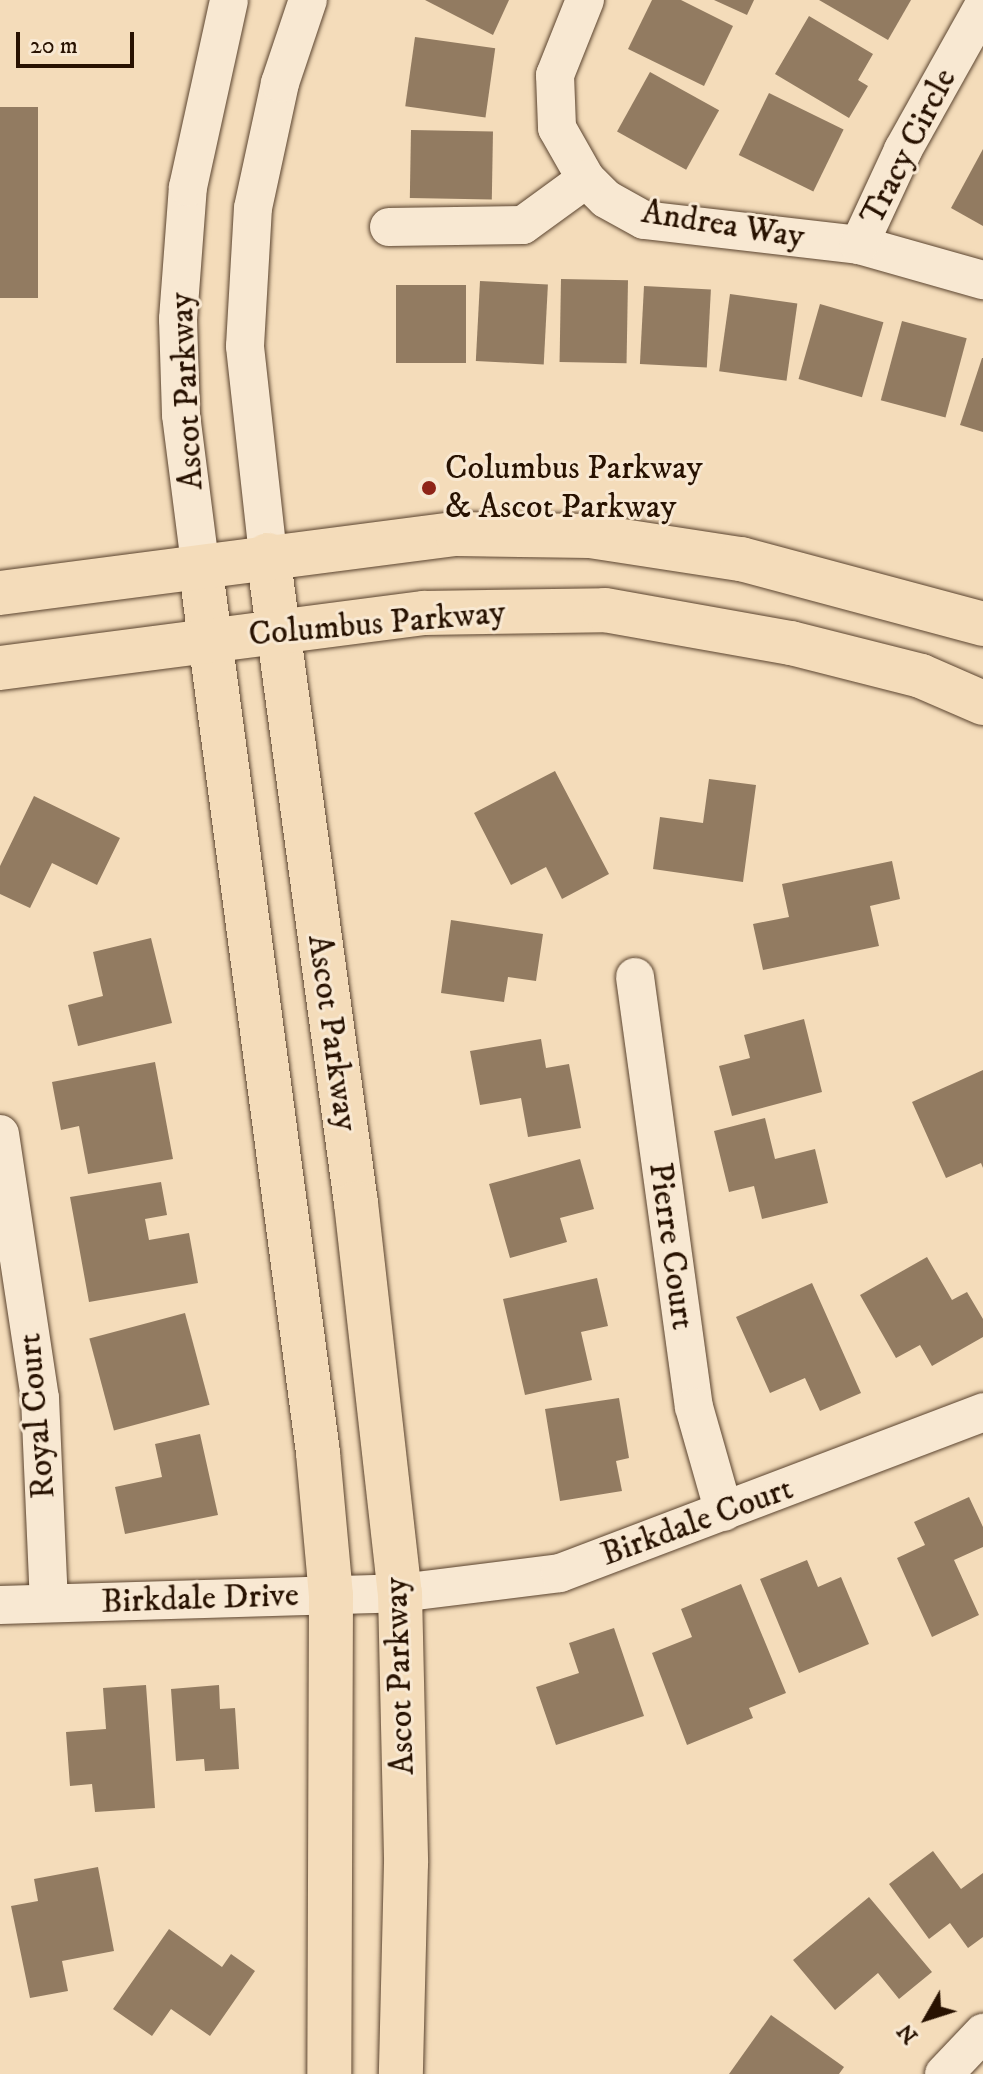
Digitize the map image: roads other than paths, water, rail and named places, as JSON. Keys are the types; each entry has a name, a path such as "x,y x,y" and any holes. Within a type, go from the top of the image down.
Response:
{"main road":[{"path":"0,593 201,571 268,555 457,534 590,536 741,559 983,624"},
{"name":"Ascot Parkway","path":"268,555 356,1203 400,1593 406,1863 401,2074"},
{"name":"Ascot Parkway","path":"201,571 316,1437 331,1595 329,2074"},
{"name":"Columbus Parkway","path":"0,668 208,638 424,613 605,610 791,643 921,676 983,703"}],"street":[{"name":"Ascot Parkway","path":"201,571 181,415 178,319 188,187 229,0"},
{"name":"Ascot Parkway","path":"268,555 245,346 253,208 280,83 308,0"},
{"path":"389,227 515,227 586,179 557,128 554,96 562,50 585,0"},
{"name":"Tracy Circle","path":"859,245 903,150 983,7"},
{"name":"Andrea Way","path":"586,179 644,220 859,245 983,280"},
{"name":"Pierre Court","path":"635,977 694,1407 724,1512"},
{"name":"Royal Court","path":"0,1134 40,1398 49,1603"},
{"name":"Birkdale Court","path":"400,1593 560,1573 983,1412"},
{"name":"Birkdale Drive","path":"0,1605 400,1593"},
{"path":"944,2074 983,2033"}],"place":[{"name":"Columbus Parkway & Ascot Parkway","path":"429,488"}]}
